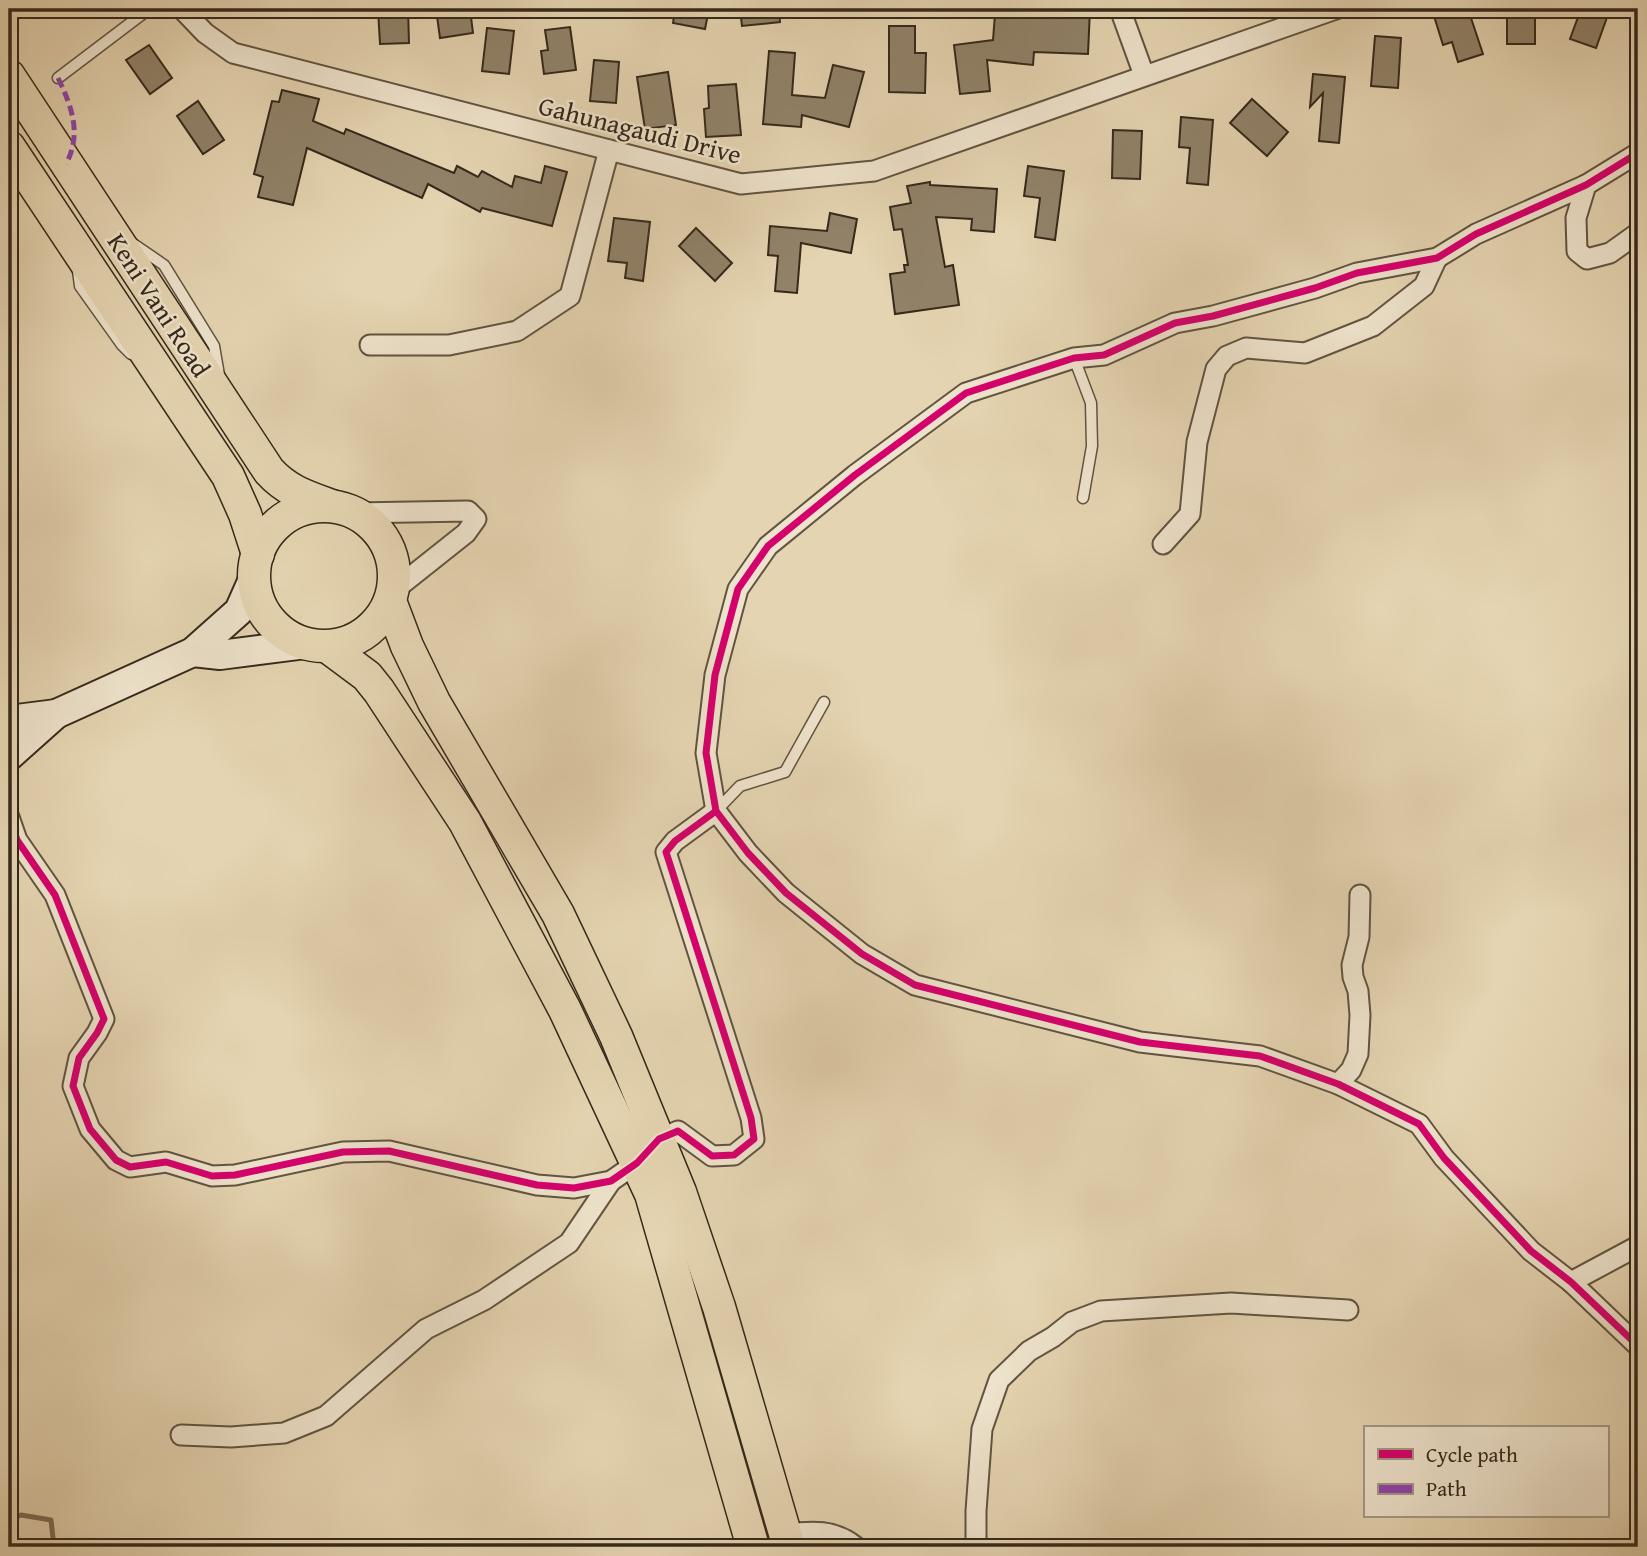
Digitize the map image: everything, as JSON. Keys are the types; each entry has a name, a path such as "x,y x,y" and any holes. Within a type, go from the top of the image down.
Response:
{"main road":[{"name":"Keni Vani Road","path":"9,76 269,471 282,485 296,493 343,510"},
{"name":"Keni Vani Road","path":"9,147 228,476 245,514 256,565"},
{"path":"9,720 56,714 193,652 233,619 245,599 270,533 287,517 309,508 343,510 370,523 382,537 394,572 391,596 380,619 366,633 348,642 230,654 193,652"},
{"path":"256,565 258,598 268,619 285,634 317,645 367,676 379,691 465,822 565,1010 651,1194 752,1547"},
{"path":"391,596 407,646 434,702 558,914 617,1036 680,1192 719,1307 787,1541"},
{"path":"9,756 56,714"}],"street":[{"name":"Gahunagaudi Drive","path":"182,9 205,33 233,53 741,184 874,171 1336,9"},
{"path":"1120,9 1144,75"},
{"path":"370,345 449,345 517,331 570,296 609,150"},
{"path":"1638,153 1586,185 1476,234 1437,258 1357,273 1213,316 1175,323 1104,355 1074,358 966,393 855,475 768,546 738,589 715,675 706,753 716,811 748,853 786,893 862,954 915,985 1140,1042 1260,1056 1338,1084 1419,1124 1444,1158 1531,1251 1571,1282 1638,1346"},
{"path":"1586,185 1576,218 1577,251 1587,259 1610,253 1638,233"},
{"path":"1163,544 1190,514 1197,442 1216,369 1227,356 1246,348 1305,353 1373,326 1424,286 1437,258"},
{"path":"343,510 468,511 476,519 466,533 391,596"},
{"path":"181,1435 231,1437 284,1433 326,1416 426,1329 484,1300 569,1243 611,1181 637,1163 659,1139 678,1131 712,1156 734,1155 754,1139 751,1118 666,852 675,841 716,811"},
{"path":"9,817 17,840 55,895 104,1019 79,1058 74,1086 90,1129 116,1160 130,1167 166,1163 212,1176 235,1175 343,1152 389,1151 537,1185 574,1188 611,1181"},
{"path":"1338,1084 1350,1070 1358,1054 1359,1003 1352,965 1359,937 1360,895"},
{"path":"1571,1282 1638,1246"},
{"path":"976,1547 982,1429 999,1380 1029,1351 1072,1322 1101,1311 1231,1303 1348,1310"},
{"path":"787,1541 818,1531 838,1535 856,1547"}],"lane":[{"path":"58,78 149,9"},
{"path":"1074,358 1091,403 1092,446 1083,498"},
{"path":"716,811 740,786 785,772 824,702"}],"building":[{"path":"378,9 408,9 409,43 380,44"},
{"path":"436,9 470,9 473,33 440,38"},
{"path":"675,9 709,9 705,29 673,23"},
{"path":"740,9 779,9 780,22 742,26"},
{"path":"1001,9 1090,9 1088,54 1034,52 1033,65 987,60 990,91 960,94 954,45 993,40 995,14 1000,15"},
{"path":"1468,9 1483,54 1458,62 1452,42 1443,45 1434,16"},
{"path":"1507,9 1535,9 1535,44 1507,44"},
{"path":"1581,9 1610,9 1596,48 1570,39"},
{"path":"889,26 915,26 915,53 926,53 925,93 889,92"},
{"path":"570,27 576,70 544,74 541,51 548,50 545,30"},
{"path":"487,28 514,31 509,74 482,71"},
{"path":"1375,36 1401,38 1398,88 1371,86"},
{"path":"149,45 172,78 150,94 126,60"},
{"path":"769,51 795,53 792,95 825,98 833,65 864,72 849,127 802,115 801,127 763,124"},
{"path":"594,60 619,62 616,103 590,101"},
{"path":"668,72 676,125 645,129 637,77"},
{"path":"1313,74 1345,77 1339,143 1319,141 1323,93 1310,107"},
{"path":"736,84 741,135 706,137 704,109 709,108 708,86"},
{"path":"282,90 319,99 313,121 344,134 346,129 454,173 457,166 478,177 482,171 512,187 515,176 541,183 545,166 567,172 552,226 482,208 480,212 428,184 422,198 307,148 293,205 258,197 263,177 254,174 272,101 279,102"},
{"path":"1252,99 1288,132 1267,156 1230,123"},
{"path":"198,101 224,140 203,154 177,116"},
{"path":"1181,117 1213,120 1208,185 1187,183 1190,148 1179,147"},
{"path":"1113,130 1142,131 1140,179 1112,178"},
{"path":"1028,166 1064,171 1055,240 1035,237 1040,198 1024,196"},
{"path":"930,182 930,185 997,189 994,232 971,230 972,219 936,217 945,267 953,265 959,305 895,314 890,274 905,272 904,265 908,265 902,229 894,230 890,207 911,203 907,186"},
{"path":"830,213 857,219 851,253 801,243 797,293 775,291 778,256 768,255 770,226 827,231"},
{"path":"614,218 650,222 643,281 625,278 627,263 608,261"},
{"path":"696,228 732,263 715,281 679,246"}],"waterway":[{"path":"9,1520 21,1515 51,1520 54,1547"}],"marked path":[{"path":"58,78 71,110 74,131 71,153 66,164"}],"cycle path":[{"path":"1638,153 1586,185 1476,234 1437,258 1357,273 1315,288 1213,316 1175,323 1104,355 1074,358 966,393 855,475 768,546 738,589 715,675 706,753 716,811 748,853 786,893 862,954 915,985 1140,1042 1260,1056 1338,1084 1419,1124 1444,1158 1531,1251 1571,1282 1638,1346"},
{"path":"9,817 17,840 55,895 104,1019 79,1058 73,1086 90,1129 116,1160 130,1167 166,1162 212,1176 235,1175 343,1152 389,1151 537,1185 574,1188 611,1181 637,1163 659,1139 678,1131 712,1156 734,1155 754,1139 751,1118 666,852 675,841 716,811"}]}
